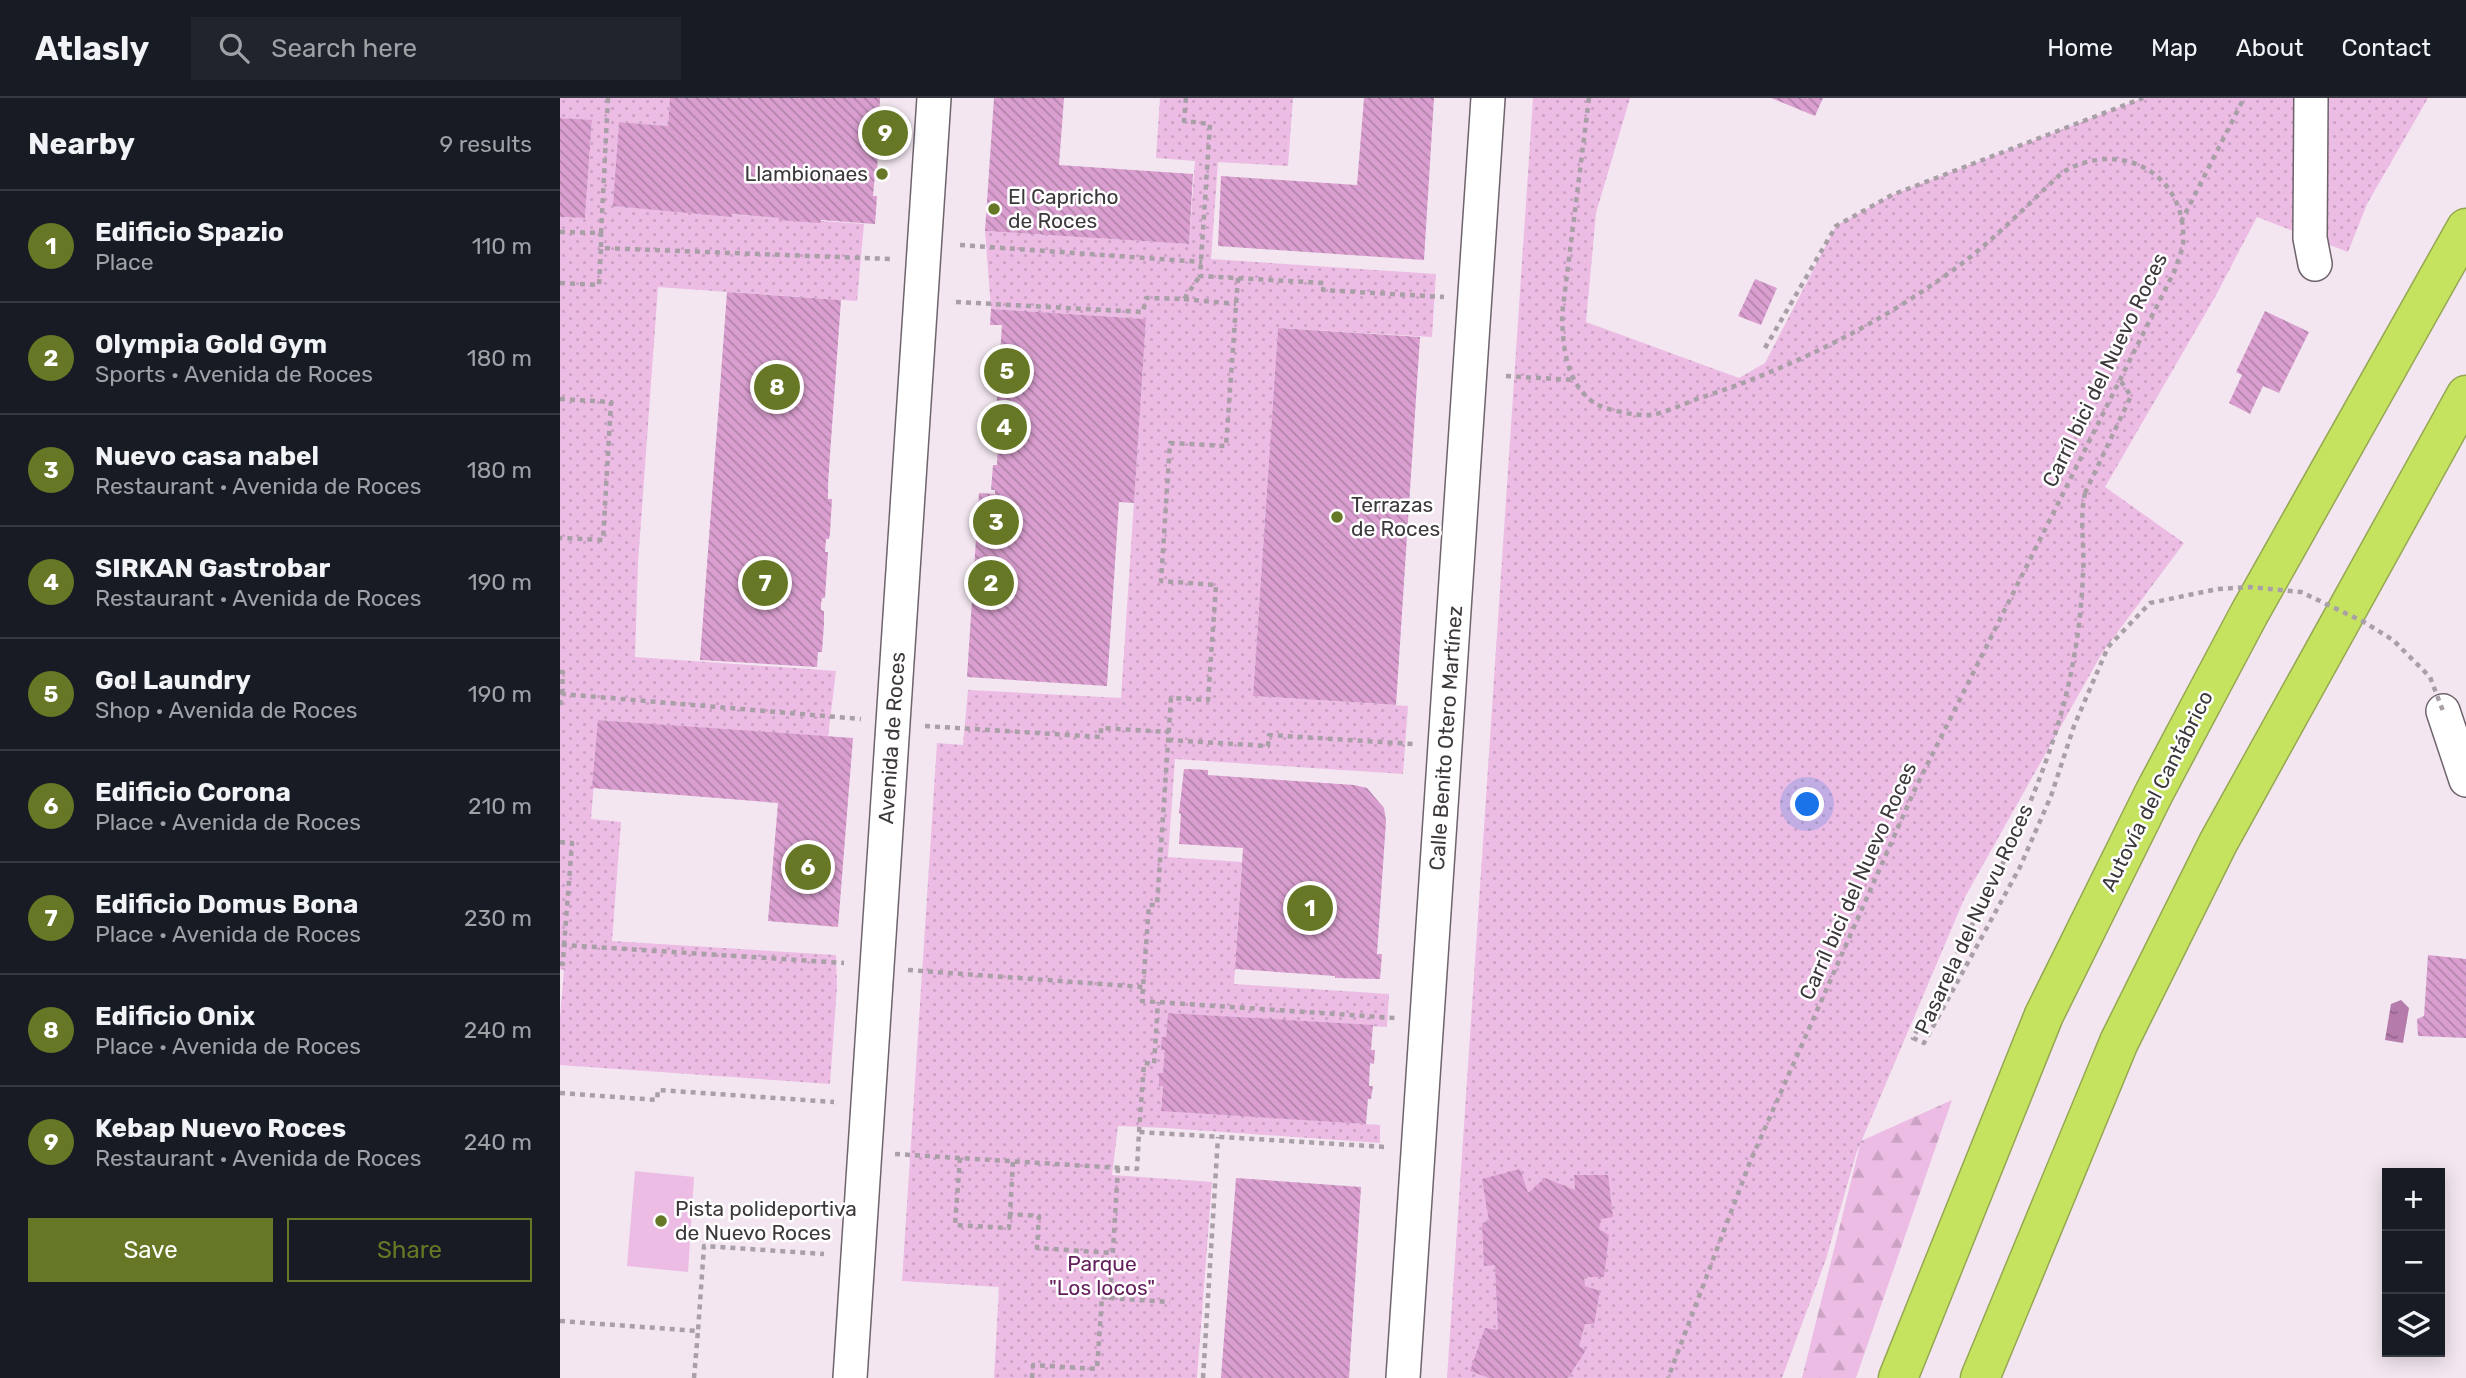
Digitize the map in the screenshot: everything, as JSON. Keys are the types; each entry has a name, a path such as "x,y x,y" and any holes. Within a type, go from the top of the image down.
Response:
{"highway":[{"name":"Autovía del Cantábrico","path":"1898,1378 2044,1015 2141,817 2249,614 2466,228"},
{"path":"1980,1378 2126,1030 2218,843 2466,395"}],"street":[{"name":"Avenida de Roces","path":"850,1378 934,98"},
{"name":"Calle Benito Otero Martínez","path":"1403,1378 1488,98"},
{"path":"2311,98 2310,238 2315,264"},
{"path":"2443,711 2462,770"}],"path":[{"path":"560,283 599,285 608,98"},
{"path":"1184,299 1200,276 1210,124 1184,121 1186,98"},
{"name":"Carríl bici del Nuevo Roces","path":"1589,98 1562,315 1563,349 1574,380 1594,402 1621,412 1650,415 1714,394 1800,360 1891,310 1961,264 2063,172 2077,163 2119,159 2138,164 2160,176 2175,196 2183,244 2175,270 1914,789 1750,1162 1668,1378"},
{"path":"1765,348 1836,226 1892,195 2143,98"},
{"path":"2181,223 2244,98"},
{"path":"560,232 601,233"},
{"path":"960,245 1202,262"},
{"path":"601,248 892,259"},
{"path":"1200,276 1324,283 1324,290 1444,298"},
{"path":"1238,278 1226,446 1170,443 1161,581 1216,585 1208,700 1171,698 1157,905 1149,905 1142,1001 1395,1018"},
{"path":"956,302 1143,312 1146,298 1236,304"},
{"path":"1506,376 1574,380"},
{"name":"Pasarela del Nuevu Roces","path":"2120,380 2131,396 2085,493 2081,510 2084,571 2074,658 2054,741 2009,849 1913,1038 1924,1043 2020,867 2051,796 2074,726 2108,647 2150,604 2218,589 2250,587 2301,592 2364,621 2393,640 2430,677 2443,711"},
{"path":"560,399 611,402 603,540 560,538"},
{"path":"560,672 563,672 560,706"},
{"path":"562,694 861,719"},
{"path":"925,726 1101,737 1101,728 1169,732"},
{"path":"1168,740 1268,746 1269,735 1414,744"},
{"path":"560,842 572,843 563,964 560,963"},
{"path":"564,944 844,963"},
{"path":"908,970 1143,986"},
{"path":"894,1154 1137,1169 1144,1063 1154,1064 1158,1002"},
{"path":"560,1093 657,1100 658,1090 834,1102"},
{"path":"1139,1132 1386,1147"},
{"path":"1203,1378 1218,1137"},
{"path":"960,1158 956,1225 1009,1228 1013,1162"},
{"path":"1110,1298 1118,1168"},
{"path":"1010,1214 1039,1216 1037,1248 1113,1253"},
{"path":"694,1378 704,1245 824,1254"},
{"path":"1032,1378 1032,1365 1097,1369 1102,1297 1170,1302"},
{"path":"560,1321 698,1331"}],"green space":[{"path":"560,98 670,98 668,126 619,122 614,206 864,224 857,301 658,287 638,563 635,657 836,671 828,737 599,720 591,819 621,822 612,941 836,955 837,986 830,1084 560,1065 564,970 560,969 560,217 585,218 592,121 560,118"},
{"name":"Parque \"Los locos\"","path":"1160,98 1293,98 1288,166 1218,162 1211,259 1436,274 1432,337 1278,328 1253,696 1408,706 1403,774 1175,759 1168,857 1242,862 1234,984 1389,994 1387,1027 1168,1013 1161,1110 1380,1125 1380,1143 1118,1126 1112,1175 1212,1182 1197,1378 994,1378 999,1287 902,1281 937,743 963,745 968,690 1121,698 1146,319 991,309 985,231 1189,244 1195,161 1156,158"},
{"path":"1533,98 1630,98 1596,213 1586,322 1739,378 1765,363 1836,226 1892,195 2143,98 2428,98 2367,204 2348,252 2257,217 2215,297 2105,487 2184,543 2102,653 1965,897 1856,1154 1826,1259 1782,1378 1447,1378"},
{"path":"1952,1100 1856,1378 1802,1378 1861,1141"},
{"name":"Pista polideportiva de Nuevo Roces","path":"635,1171 694,1177 688,1272 627,1266"}],"water":[{"path":"2401,1000 2409,1008 2403,1043 2385,1040 2391,1004"}],"building":[{"path":"670,98 880,98 877,174 873,196 877,196 875,224 821,220 820,223 732,214 732,217 613,206 619,122 668,126"},
{"path":"994,98 1064,98 1059,165 1193,174 1189,244 985,231"},
{"path":"1364,98 1434,98 1424,260 1218,246 1221,176 1357,185"},
{"path":"1771,98 1823,98 1815,116"},
{"path":"560,118 592,120 585,218 560,217"},
{"path":"1755,279 1777,288 1761,325 1738,316"},
{"path":"727,292 841,300 828,483 828,499 832,499 830,533 829,539 826,539 825,552 828,552 825,598 822,598 821,604 821,610 824,611 822,652 818,652 817,667 700,660"},
{"path":"991,309 1146,319 1134,503 1119,502 1107,686 967,677 979,493 995,494 995,490 991,490 993,465 997,465 998,438 995,438 998,381 1002,382 1002,325 990,325"},
{"path":"2265,311 2309,332 2279,393 2263,386 2250,414 2229,403 2242,375 2236,372"},
{"name":"Terrazas de Roces","path":"1278,328 1420,337 1396,705 1253,696"},
{"path":"598,720 853,738 838,927 768,921 778,803 592,788"},
{"path":"1184,769 1208,770 1208,775 1367,788 1384,808 1386,821 1377,954 1382,954 1380,979 1235,969 1243,848 1179,844"},
{"path":"2428,955 2466,959 2466,1038 2418,1036 2417,1019 2424,1016"},
{"path":"1168,1013 1373,1025 1371,1050 1375,1050 1374,1064 1370,1063 1369,1086 1373,1086 1371,1099 1368,1099 1366,1124 1161,1111 1163,1086 1159,1086 1159,1073 1163,1073 1165,1050 1161,1050 1162,1037 1166,1037"},
{"path":"1520,1169 1528,1193 1545,1178 1575,1190 1574,1175 1608,1175 1613,1217 1601,1219 1599,1229 1609,1235 1604,1277 1584,1277 1585,1286 1600,1291 1594,1324 1585,1324 1579,1346 1586,1350 1568,1378 1489,1378 1470,1371 1485,1328 1498,1330 1495,1265 1484,1266 1482,1223 1489,1221 1482,1179"},
{"path":"1236,1178 1361,1187 1349,1378 1221,1378"}],"place":[{"name":"Kebap Nuevo Roces","path":"885,133"},
{"name":"Llambionaes","path":"882,174"},
{"name":"El Capricho de Roces","path":"994,209"},
{"name":"Go! Laundry","path":"1007,371"},
{"name":"Edificio Onix","path":"777,387"},
{"name":"SIRKAN Gastrobar","path":"1004,427"},
{"name":"Terrazas de Roces","path":"1337,517"},
{"name":"Nuevo casa nabel","path":"996,522"},
{"name":"Edificio Domus Bona","path":"765,583"},
{"name":"Olympia Gold Gym","path":"991,583"},
{"name":"Edificio Corona","path":"808,867"},
{"name":"Edificio Spazio","path":"1310,908"},
{"name":"Pista polideportiva de Nuevo Roces","path":"661,1221"}]}
